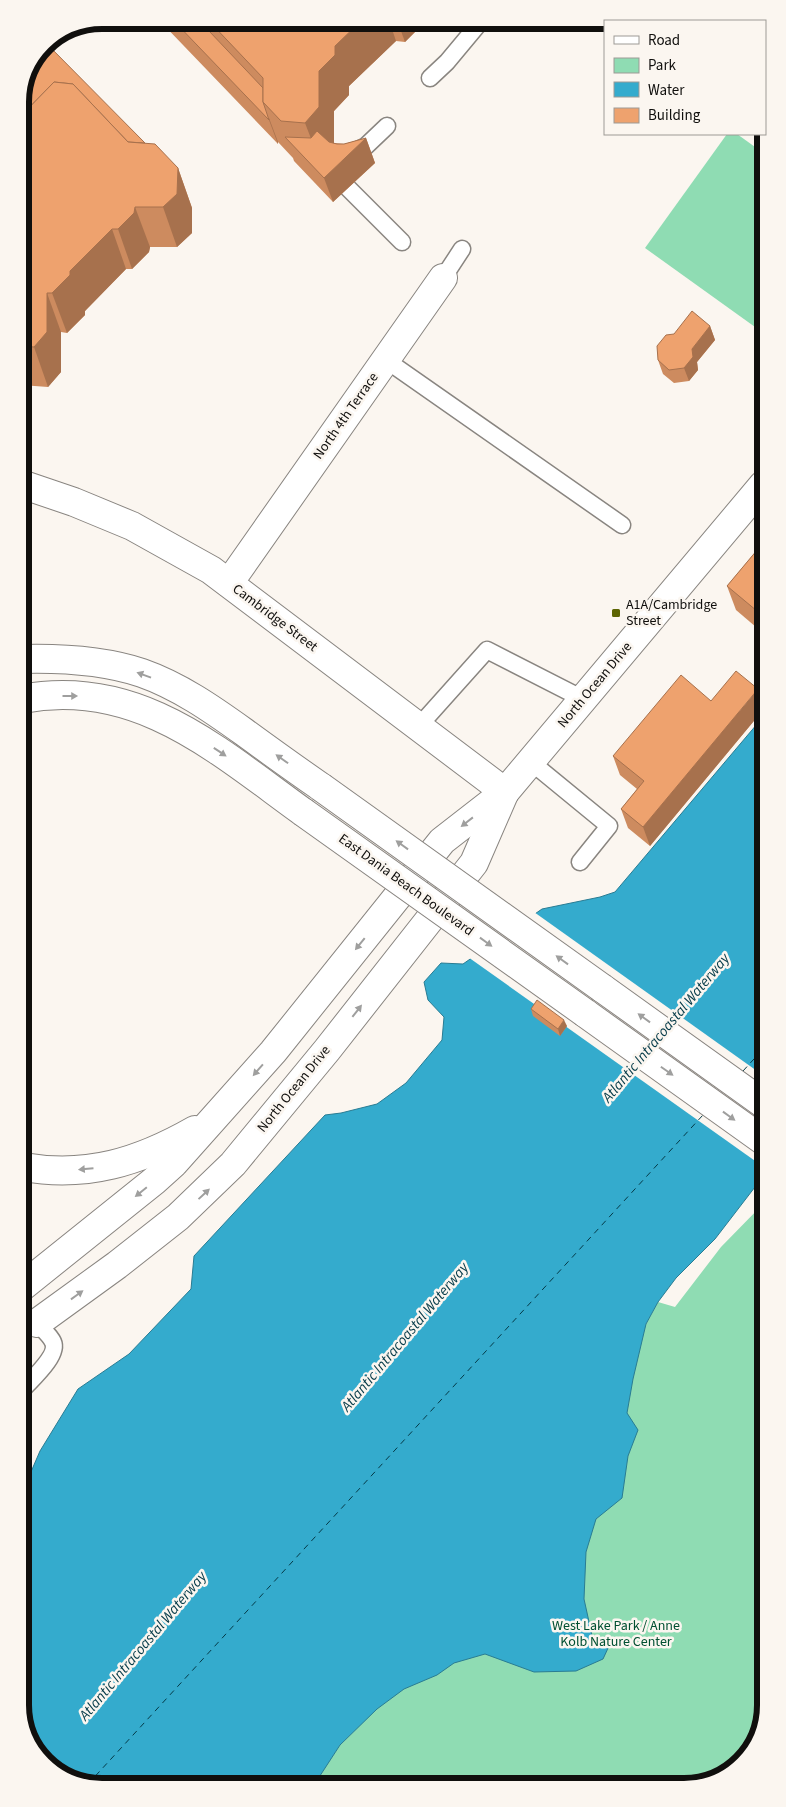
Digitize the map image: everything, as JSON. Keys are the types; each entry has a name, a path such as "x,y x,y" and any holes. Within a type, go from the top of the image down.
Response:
{"main road":[{"name":"North 4th Terrace","path":"229,583 443,278"},
{"name":"Cambridge Street","path":"29,487 74,502 132,526 190,557 229,583 505,792"},
{"name":"North Ocean Drive","path":"29,1281 164,1173 273,1052 442,841 505,792 757,492"},
{"path":"29,659 71,659 120,667 170,685 211,709 757,1099"},
{"name":"East Dania Beach Boulevard","path":"29,699 56,696 84,696 134,706 160,716 205,742 757,1135"},
{"name":"North Ocean Drive","path":"29,1322 117,1265 178,1217 233,1164 333,1042 474,864 505,792"},
{"path":"29,1168 50,1171 90,1170 130,1160 181,1138 224,1107"}],"lane":[{"path":"430,78 447,62 474,29"},
{"path":"331,150 338,154 354,153 366,146 387,126"},
{"path":"348,188 402,242"},
{"name":"North 4th Terrace","path":"443,278 462,250"},
{"path":"386,360 622,525"},
{"path":"419,726 487,650 583,699"},
{"path":"531,762 609,826 580,862"},
{"path":"29,1324 53,1343 54,1350 47,1362 29,1382"}],"green space":[{"path":"726,135 738,135 757,148 757,328 645,248"},
{"name":"West Lake Park / Anne Kolb Nature Center","path":"757,1210 757,1705 753,1729 742,1750 729,1763 717,1771 694,1778 318,1778 340,1745 353,1732 646,1324 658,1302 675,1307 721,1247"}],"water":[{"name":"Atlantic Intracoastal Waterway","path":"757,724 757,1184 715,1239 676,1278 658,1302 646,1324 627,1413 638,1430 628,1456 622,1498 596,1519 586,1552 584,1599 593,1640 609,1646 603,1659 576,1671 534,1672 485,1654 454,1663 437,1675 404,1689 377,1709 340,1745 319,1778 97,1778 74,1773 57,1763 41,1746 30,1720 29,1476 40,1451 78,1389 129,1354 191,1289 194,1256 325,1115 377,1104 406,1083 442,1040 444,1017 428,1000 424,982 441,963 463,964 542,909 615,892"}],"pier":[{"path":"534,912 757,1071 757,1162 468,957"}],"building":[{"path":"182,29 208,29 263,88 263,102 269,120"},
{"path":"217,29 353,29 335,46 335,55 319,71 319,107 305,123 281,121 263,102 263,78"},
{"path":"52,49 145,143 128,142 73,84 54,82 29,108 31,83 36,69"},
{"path":"54,82 73,84 128,142 155,144 178,168 177,194 163,207 135,207 134,213 118,229 112,229 70,271 70,275 52,293 47,293 47,332 34,347 29,347 29,108"},
{"path":"317,131 329,142 337,144 366,138 324,178 285,137 311,138"},
{"path":"692,311 710,326 692,349 693,357 684,368 669,370 658,360 657,346 666,335 674,334"},
{"path":"757,550 757,611 727,586"},
{"path":"736,671 757,688 643,827 621,809 644,781 613,756 681,675 711,701"},
{"path":"537,1000 564,1020 558,1029 531,1009"}],"ferry route":[{"path":"743,1071 757,1056"},
{"path":"94,1778 703,1115"}],"place":[{"name":"A1A/Cambridge Street","path":"616,613"}]}
